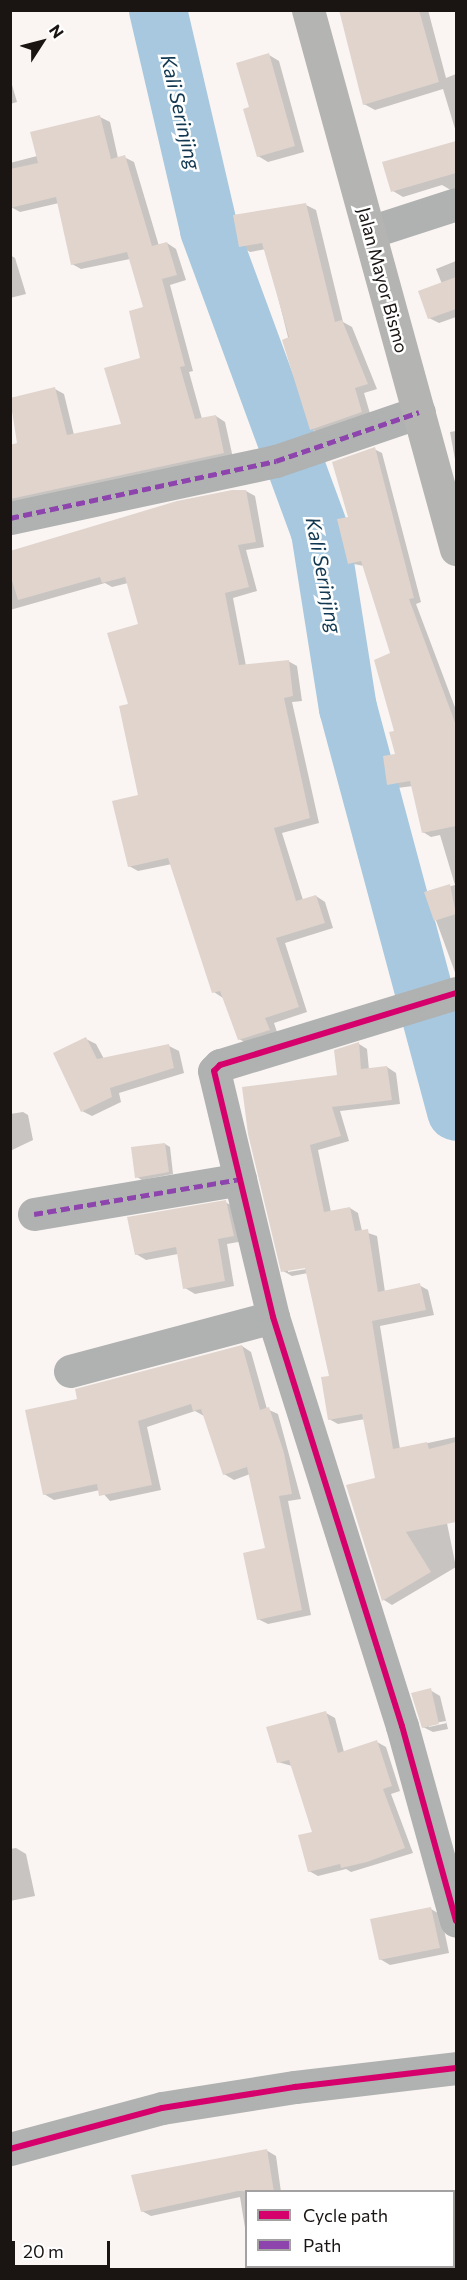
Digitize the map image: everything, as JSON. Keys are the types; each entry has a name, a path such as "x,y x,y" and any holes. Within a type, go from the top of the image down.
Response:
{"main road":[{"name":"Jalan Mayor Bismo","path":"308,10 456,549"}],"street":[{"path":"370,232 456,204"},
{"path":"10,518 276,461 419,412"},
{"path":"453,994 220,1065 214,1071 273,1317 402,1726 456,1921"},
{"path":"34,1214 240,1179"},
{"path":"70,1371 273,1317"},
{"path":"10,2148 162,2108 295,2087 456,2068"}],"building":[{"path":"339,10 419,10 439,82 363,105"},
{"path":"269,53 295,146 257,157 243,109 249,107 236,63"},
{"path":"100,115 111,159 125,155 152,246 167,242 177,275 162,279 185,366 180,367 195,419 216,415 224,453 10,499 10,445 17,443 10,398 55,387 67,435 121,424 104,368 140,358 129,311 143,307 127,252 71,265 56,197 10,208 10,169 38,163 30,132"},
{"path":"456,141 456,173 391,192 382,162"},
{"path":"306,203 335,322 342,320 368,384 355,388 362,412 310,430 282,340 289,337 262,243 239,247 233,215"},
{"path":"456,277 456,309 428,319 418,291"},
{"path":"375,447 414,598 409,599 456,725 456,826 422,833 410,781 387,785 383,756 395,754 389,732 394,731 374,660 390,653 361,561 348,564 337,519 348,517 332,462"},
{"path":"232,490 246,490 256,542 238,545 249,587 225,593 239,665 289,660 293,696 284,698 310,818 274,828 296,901 316,895 325,923 276,938 299,1007 265,1018 270,1030 238,1040 220,991 212,993 168,858 128,867 112,801 138,795 119,706 128,704 107,633 138,624 125,577 102,583 100,577 18,600 10,574 10,551 177,501"},
{"path":"450,884 456,914 434,921 424,892"},
{"path":"86,1037 97,1059 169,1044 174,1068 110,1088 112,1097 81,1112 53,1053"},
{"path":"359,1042 361,1069 387,1066 392,1100 332,1107 341,1136 310,1145 324,1212 350,1207 355,1231 368,1229 378,1292 420,1283 426,1310 372,1321 393,1449 427,1442 429,1449 456,1442 456,1522 406,1532 431,1572 382,1601 346,1485 375,1478 362,1414 328,1420 321,1377 329,1376 305,1268 281,1272 248,1134 242,1087 337,1075 334,1050"},
{"path":"165,1143 169,1172 135,1178 131,1147"},
{"path":"226,1200 234,1236 218,1239 225,1281 183,1289 176,1247 135,1255 127,1217"},
{"path":"242,1345 260,1410 269,1407 284,1453 292,1494 279,1496 302,1610 257,1620 243,1553 265,1548 247,1467 223,1475 201,1409 193,1411 191,1404 138,1421 152,1485 99,1496 97,1484 43,1495 25,1410 77,1399 75,1389"},
{"path":"431,1688 439,1724 422,1728 411,1693"},
{"path":"326,1711 338,1753 377,1740 392,1786 383,1789 405,1848 367,1862 341,1868 340,1864 308,1872 298,1835 312,1832 289,1760 277,1763 266,1727"},
{"path":"431,1907 440,1948 379,1960 370,1919"},
{"path":"267,2149 274,2190 238,2191 141,2212 131,2175"}],"waterway":[{"name":"Kali Serinjing","path":"158,10 209,230 320,532 348,708 456,1112"}],"marked path":[{"path":"10,518 276,461 419,412"},
{"path":"34,1214 240,1179"}],"cycle path":[{"path":"456,993 220,1065 214,1071 273,1317 402,1726 456,1921"},
{"path":"10,2149 162,2108 295,2087 456,2068"}]}
